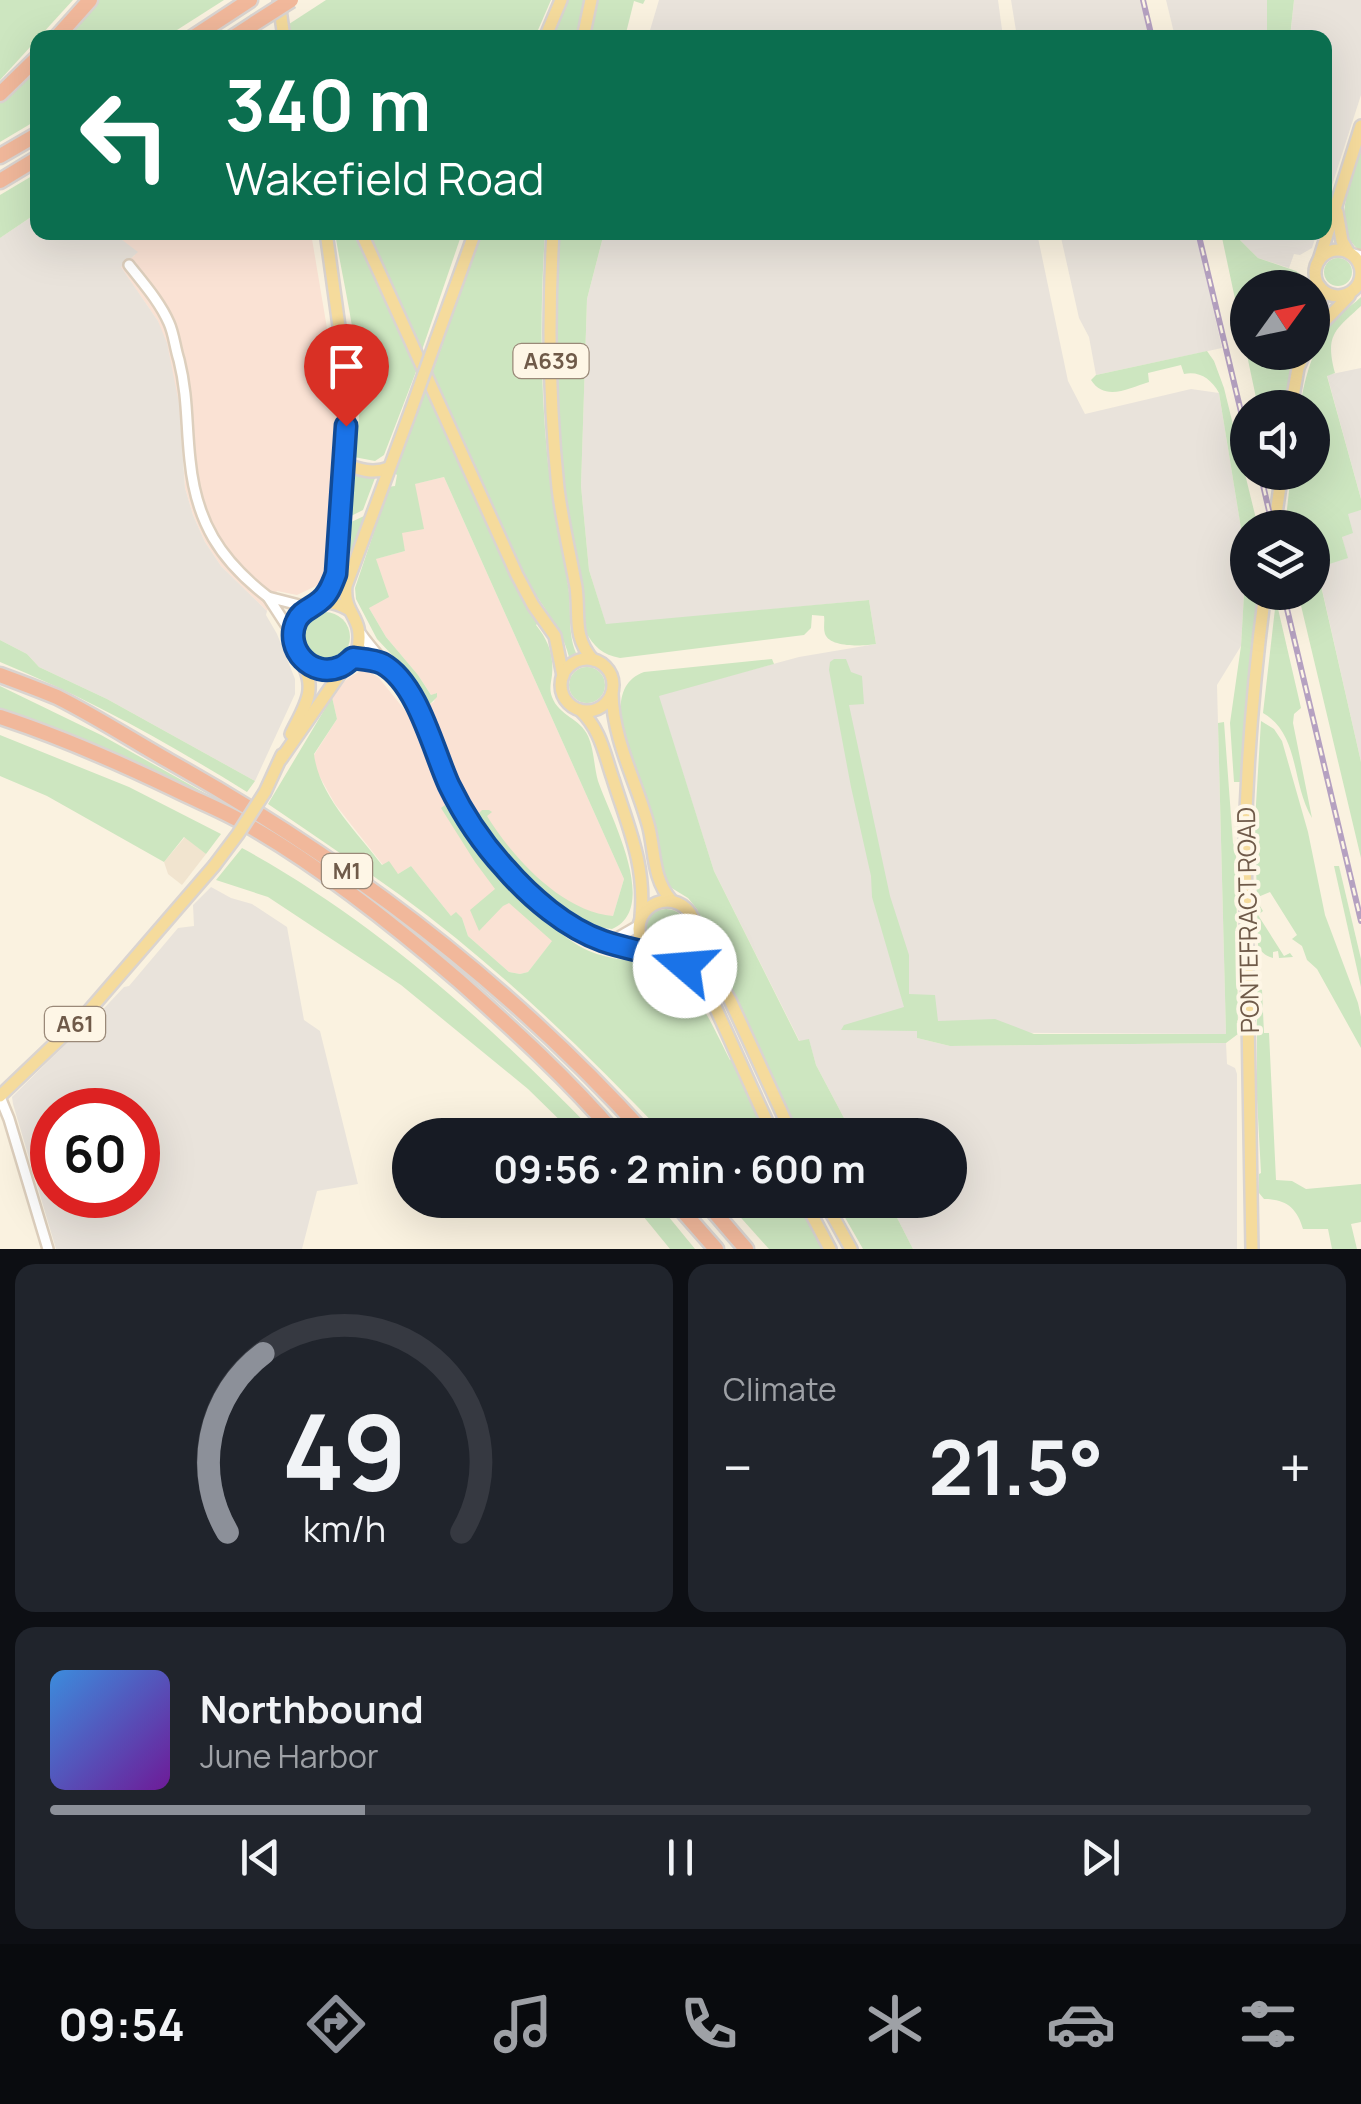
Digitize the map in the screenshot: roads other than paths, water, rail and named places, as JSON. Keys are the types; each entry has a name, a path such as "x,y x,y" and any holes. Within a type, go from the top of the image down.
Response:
{"highway":[{"path":"63,30 90,0"},
{"path":"204,30 250,0"},
{"path":"244,30 291,0"},
{"path":"0,94 30,65"},
{"path":"0,156 30,139"},
{"path":"0,181 30,163"},
{"name":"M1","path":"0,675 74,707 231,796 336,863 469,965 596,1079 631,1118"},
{"name":"M1","path":"0,717 56,735 118,762 244,823 304,862 392,924 510,1026 602,1118"},
{"path":"689,1218 713,1246"},
{"path":"721,1218 748,1249"}],"main road":[{"path":"278,0 283,30"},
{"path":"548,30 561,0"},
{"path":"585,30 591,0"},
{"path":"1332,216 1361,126"},
{"path":"1330,316 1358,284 1361,270 1342,241 1336,203"},
{"path":"292,634 297,619 330,590 336,574 349,399 327,240"},
{"path":"365,240 518,575 555,636 566,700 590,720 600,736 642,876 639,936 655,955 671,957 690,946 695,932"},
{"path":"361,634 348,609 346,586 471,240"},
{"name":"A639","path":"552,240 549,294 558,490 576,586 580,640 593,660"},
{"path":"1317,270 1325,240"},
{"path":"1318,263 1328,252 1342,250 1353,254"},
{"path":"1330,294 1348,294 1358,284"},
{"path":"344,464 378,472 389,468"},
{"path":"313,605 329,602 348,609"},
{"name":"PONTEFRACT ROAD","path":"1252,1249 1246,804 1263,610"},
{"name":"A61","path":"0,1097 87,1012 202,882 238,834 264,792 310,689 305,662 296,652 292,634"},
{"name":"A61","path":"280,758 352,659 361,634"},
{"path":"305,662 328,670 352,659"},
{"path":"563,676 575,662 584,660 600,663 611,674 615,730 648,827 656,875 671,900"},
{"path":"580,710 603,706 612,693"},
{"path":"640,921 648,906 659,901 680,903 692,915 705,959 730,1000 784,1118"},
{"path":"671,957 698,978 714,1002 766,1118"},
{"path":"814,1218 830,1249"},
{"path":"834,1218 851,1249"}],"street":[{"path":"129,265 170,324 186,388 190,462 197,500 213,542 240,576 268,597 292,634"},
{"path":"268,597 313,605"},
{"path":"361,634 418,707 456,799 496,858 531,895 583,932 655,955"},
{"path":"352,659 382,663"},
{"path":"602,941 617,938 640,921"},
{"path":"0,1097 48,1249"}],"railway":[{"path":"1143,0 1150,30"},
{"path":"1200,240 1236,390"},
{"path":"1264,490 1269,510"},
{"path":"1287,610 1361,921"}]}
